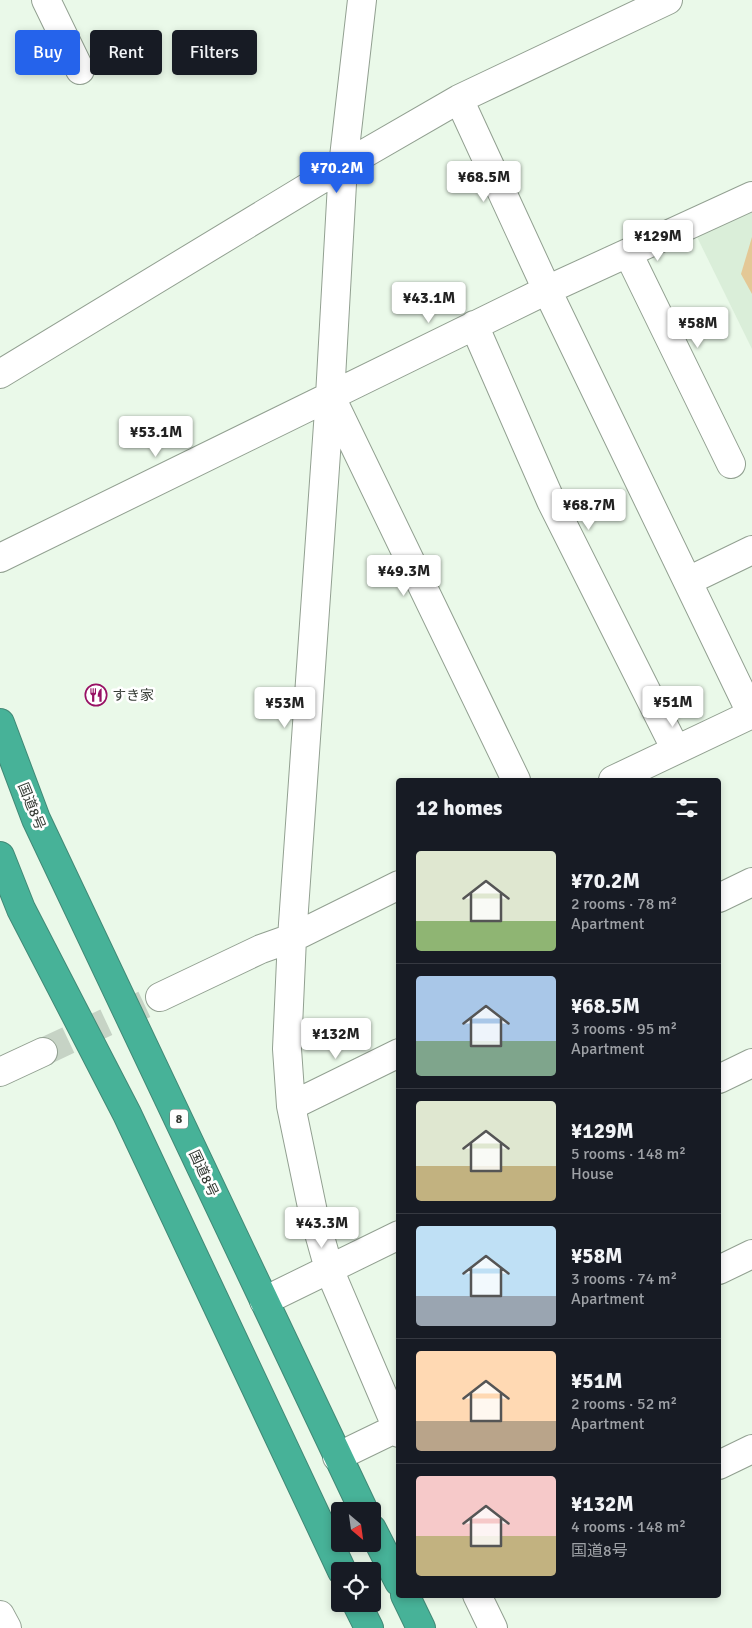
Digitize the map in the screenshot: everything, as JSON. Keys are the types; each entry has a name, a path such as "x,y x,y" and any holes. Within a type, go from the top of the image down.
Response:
{"highway":[{"name":"国道8号","path":"0,723 36,819 360,1502"},
{"path":"0,856 21,909 127,1114 338,1562"},
{"path":"381,1547 396,1576"},
{"path":"406,1598 421,1628"},
{"path":"361,1612 369,1628"}],"street":[{"path":"46,0 61,30"},
{"path":"362,0 343,166 330,396 292,938 287,1050 291,1106 313,1212 330,1269 396,1425"},
{"path":"0,374 343,166 459,99 668,0"},
{"path":"459,99 547,290 752,714 617,778"},
{"path":"0,558 474,325 752,196"},
{"path":"628,252 731,464"},
{"path":"474,325 550,501 676,750"},
{"path":"330,396 515,778"},
{"path":"688,581 752,550"},
{"path":"721,897 752,882"},
{"path":"160,997 261,949 292,938 396,886"},
{"path":"0,1072 43,1052"},
{"path":"291,1106 396,1054"},
{"path":"721,1078 752,1063"},
{"path":"264,1301 396,1237"},
{"path":"721,1269 752,1254"},
{"path":"337,1457 396,1431"},
{"path":"721,1464 752,1449"},
{"path":"478,1598 493,1628"},
{"path":"0,1615 7,1628"}],"shaded area":[{"path":"752,211 752,349 697,237"},
{"path":"752,237 752,294 741,274"}],"tunnel":[{"path":"43,1052 160,997"}],"place":[{"name":"すき家","path":"96,695"}]}
